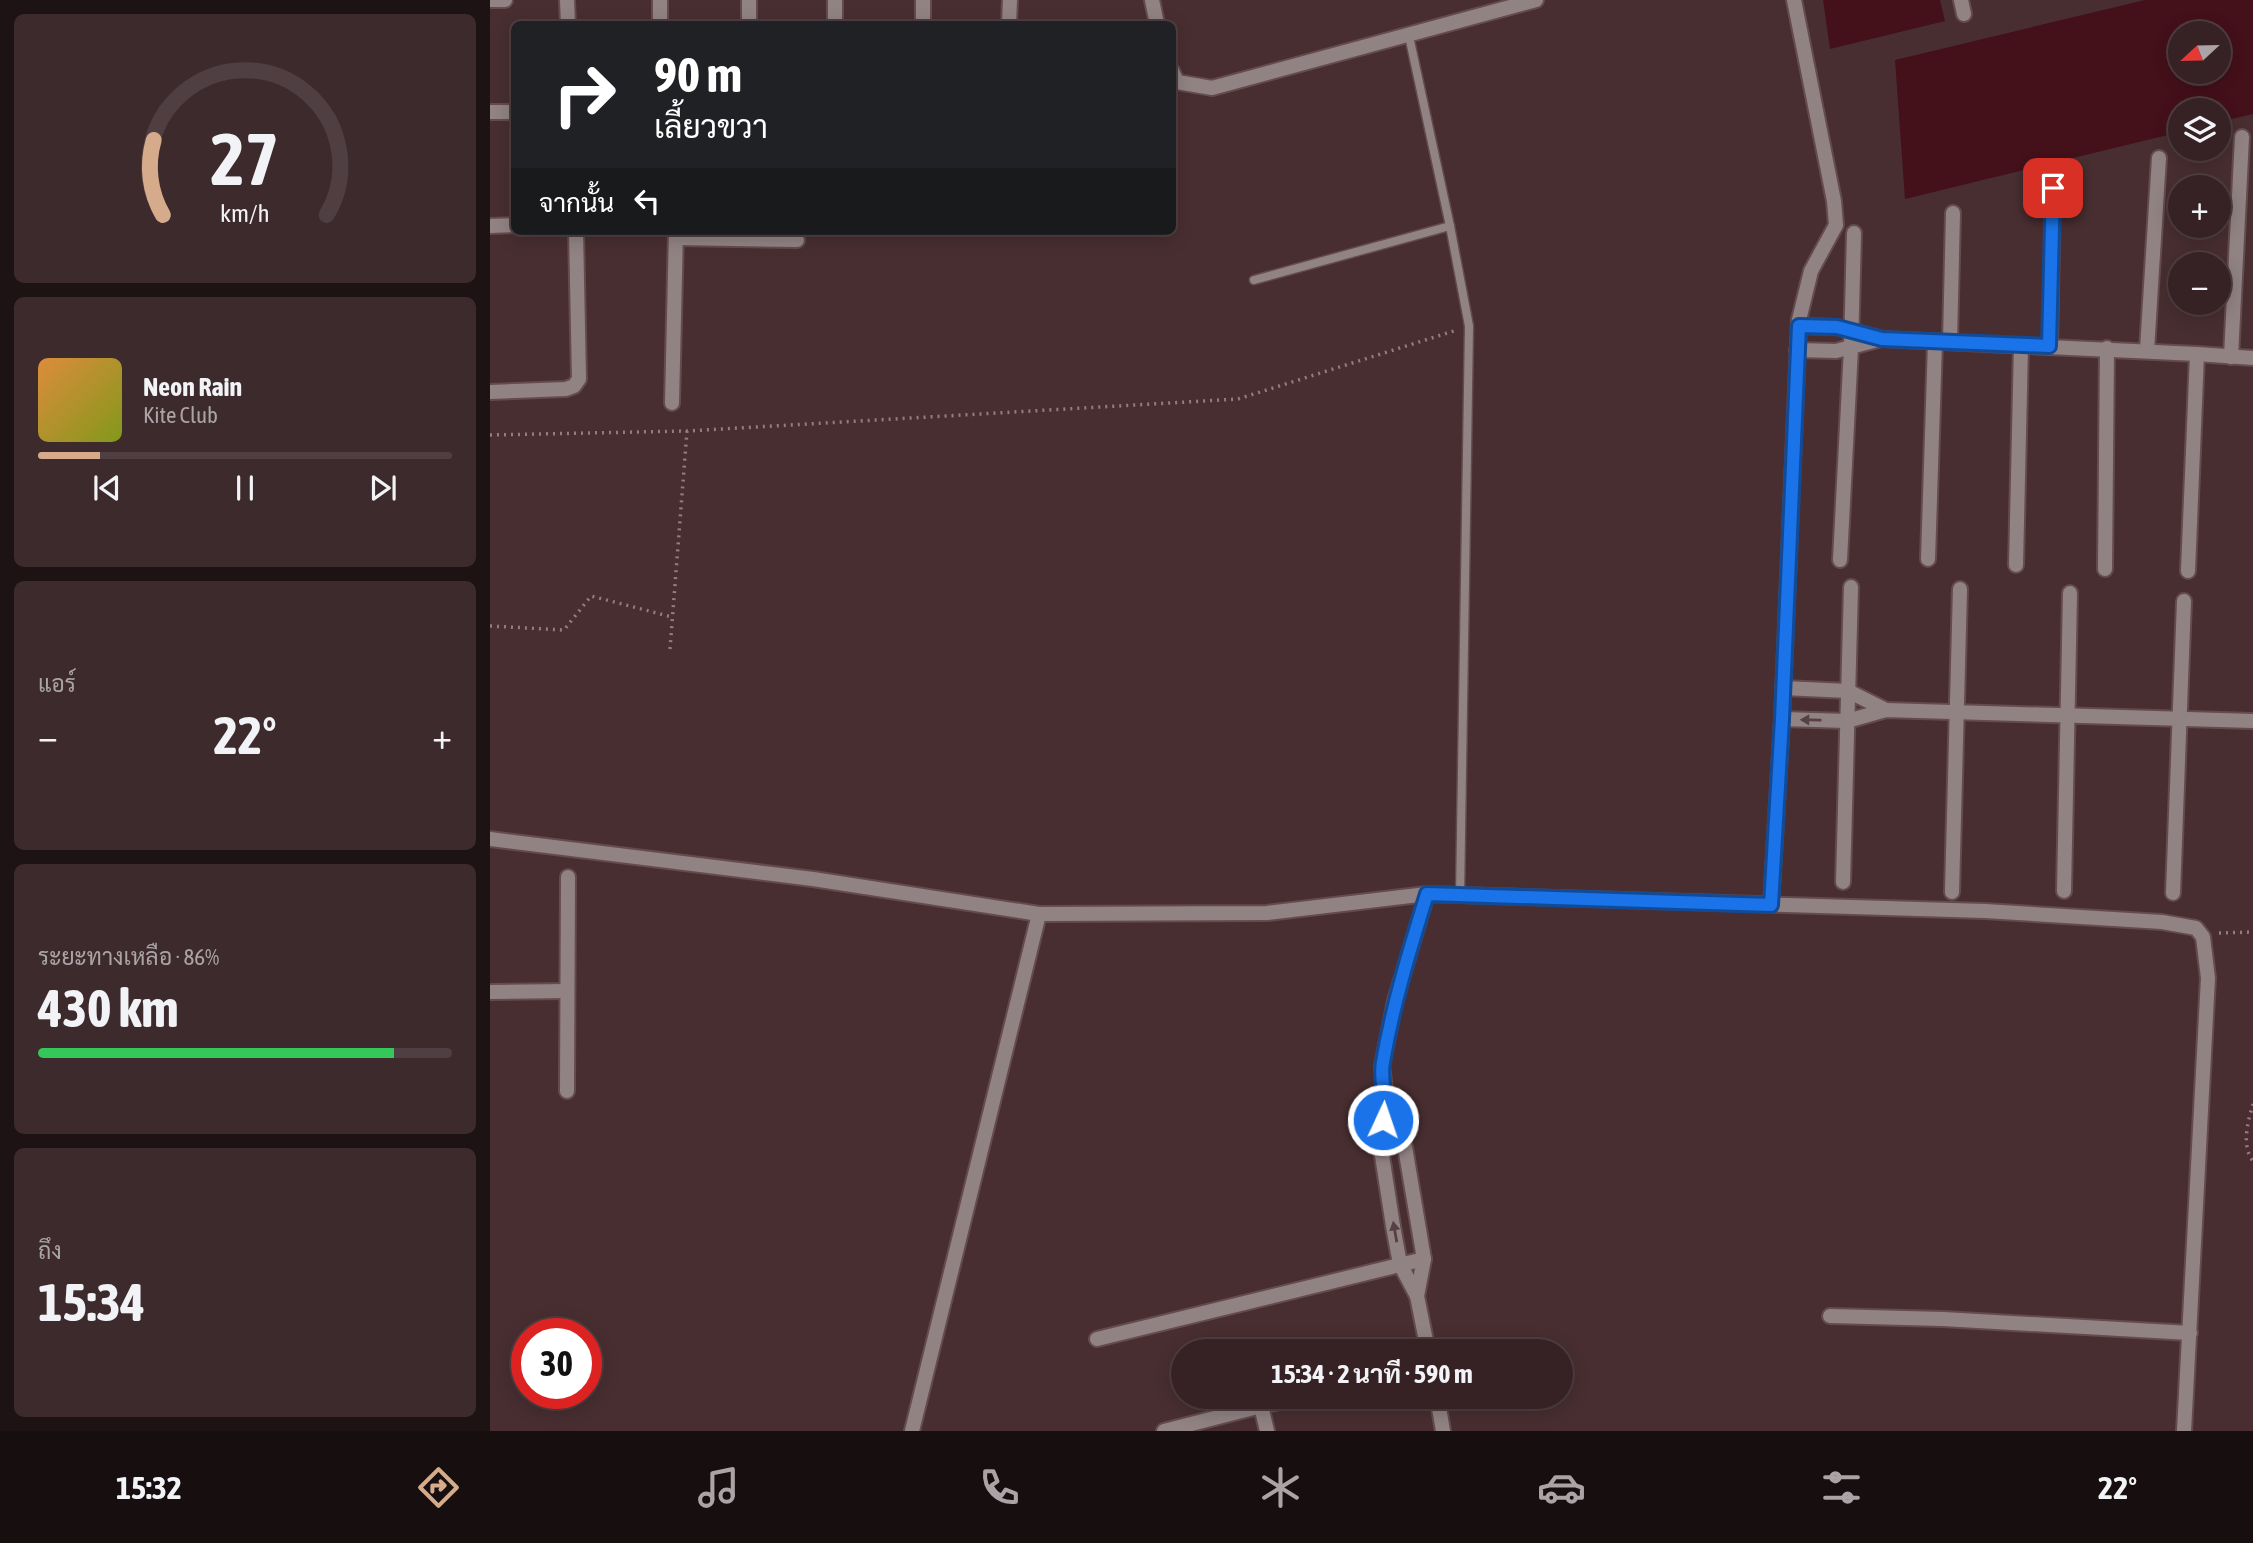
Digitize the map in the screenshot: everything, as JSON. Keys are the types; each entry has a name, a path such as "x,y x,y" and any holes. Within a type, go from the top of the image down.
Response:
{"street":[{"path":"490,1 505,0"},
{"path":"567,0 568,21"},
{"path":"660,0 660,21"},
{"path":"749,0 750,21"},
{"path":"835,0 835,21"},
{"path":"923,0 923,21"},
{"path":"1009,21 1010,0"},
{"path":"1152,0 1156,21"},
{"path":"1176,80 1212,88 1536,0"},
{"path":"1771,905 1799,326 1811,271 1836,225 1834,201 1794,0"},
{"path":"490,112 511,112"},
{"path":"2231,357 2247,165 2242,137"},
{"path":"2147,350 2159,158"},
{"path":"2049,346 2053,188"},
{"path":"1928,558 1953,213"},
{"path":"490,226 511,225"},
{"path":"1840,559 1852,330 1854,233"},
{"path":"490,392 566,389 574,386 579,379 576,235"},
{"path":"672,403 676,235"},
{"path":"696,235 797,240"},
{"path":"2238,250 2253,251"},
{"path":"1799,326 1852,330 1882,339 2147,350 2253,358"},
{"path":"1797,350 1851,348 1882,339"},
{"path":"2016,565 2021,345"},
{"path":"2105,569 2107,348"},
{"path":"2188,571 2197,354"},
{"path":"1843,882 1851,587"},
{"path":"1952,892 1960,589"},
{"path":"2064,891 2070,593"},
{"path":"2173,893 2184,601"},
{"path":"1783,688 1848,691 1886,710"},
{"path":"1782,719 1847,721 1886,710 2253,721"},
{"path":"490,839 813,879 1039,914 1266,913 1427,894 1460,897 1637,898 1999,912 2162,922 2196,928 2203,937 2208,978 2184,1431"},
{"path":"567,1091 568,877"},
{"path":"1417,1296 1424,1259 1405,1147 1387,1105 1382,1066 1395,1001 1427,894"},
{"path":"912,1431 1039,914"},
{"path":"490,992 567,991"},
{"path":"1387,1105 1379,1136 1400,1264 1417,1296 1426,1339"},
{"path":"1097,1339 1424,1259"},
{"path":"1830,1316 1943,1319 2190,1333"},
{"path":"1164,1431 1249,1409"},
{"path":"1262,1409 1267,1431"},
{"path":"1439,1409 1443,1431"}],"lane":[{"path":"1409,36 1469,326 1460,897"},
{"path":"1254,280 1450,226"}],"path":[{"path":"490,435 687,431 1238,399 1469,326"},
{"path":"670,649 687,431"},
{"path":"490,626 564,630 591,596 673,617"},
{"path":"2203,937 2220,933 2253,932"},
{"path":"2253,1104 2248,1122 2247,1151 2253,1161"}],"shaded area":[{"path":"1823,0 1940,0 1945,21 1830,49"},
{"path":"2145,0 2253,0 2253,114 2231,119 2231,98 2168,98 2168,135 1905,199 1895,60"}],"route":[{"path":"1383,1120 1387,1105 1382,1066 1395,1001 1427,894 1460,897 1637,898 1771,905 1799,326 1837,327 1882,339 2049,346 2053,188"}]}
